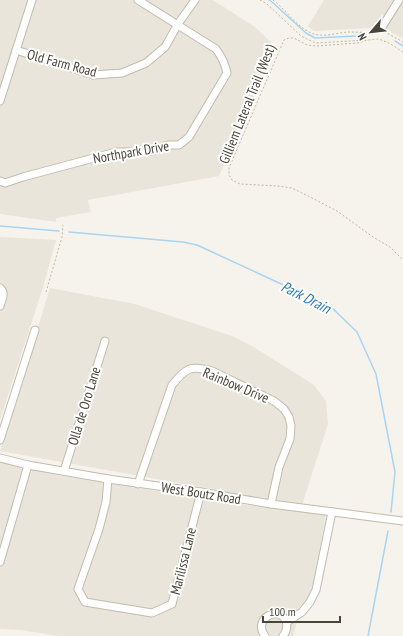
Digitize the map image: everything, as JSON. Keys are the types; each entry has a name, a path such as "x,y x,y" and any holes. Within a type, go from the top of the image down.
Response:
{"street":[{"path":"0,102 32,0"},
{"name":"Northpark Drive","path":"0,181 4,183 116,152 153,151 168,145 179,145 189,137 227,73 222,57 216,49 138,0"},
{"name":"Old Farm Road","path":"16,50 93,75 122,73 146,63 165,47 178,24 195,0"},
{"path":"382,27 399,0"},
{"path":"0,288 4,295 0,306"},
{"path":"0,440 35,330"},
{"name":"Olla de Oro Lane","path":"64,471 105,341"},
{"name":"Rainbow Drive","path":"138,484 172,385 181,374 188,370 196,368 203,369 212,371 274,401 284,409 289,417 291,426 290,439 279,467 271,504"},
{"name":"West Boutz Road","path":"0,458 28,465 138,484 201,492 271,504 403,521"},
{"path":"0,562 28,465"},
{"name":"Marilissa Lane","path":"108,479 106,502 99,529 78,589 85,602 152,614 172,604 201,492"},
{"path":"286,622 302,612 310,602 316,590 332,512"},
{"path":"265,636 262,629 263,621 269,615 277,614 286,622 287,631 283,636"}],"path":[{"path":"260,0 267,4 301,36 316,43 367,40"},
{"path":"273,0 302,27 312,34 324,35 348,32 380,32 387,33 403,42"},
{"name":"Gilliem Lateral Trail (West)","path":"403,52 390,43 379,38 358,43 316,46 306,45 294,38 284,40 229,168 229,175 232,180 240,184 292,188 314,198 337,211 373,237 390,247 403,260"},
{"path":"46,292 62,237 63,225"}],"shaded area":[{"path":"0,0 213,0 255,27 276,47 219,176 88,200 91,212 56,218 56,222 0,214"},
{"path":"324,0 403,0 403,39 378,24 372,28 314,31 308,26"},
{"path":"0,237 56,240 44,284 0,420"},
{"path":"50,288 135,304 232,336 252,346 314,385 326,401 328,424 302,505 0,451"},
{"path":"0,463 68,477 246,505 326,515 312,590 301,609 293,636 58,636 20,630 0,629"}],"waterway":[{"path":"269,0 306,33 315,38 356,36"},
{"path":"395,41 403,46"},
{"name":"Park Drain","path":"0,226 59,231"},
{"name":"Park Drain","path":"69,232 183,242 197,245 331,307 357,332 376,374 395,472 391,512"},
{"name":"Park Drain","path":"368,636 388,531"}]}
